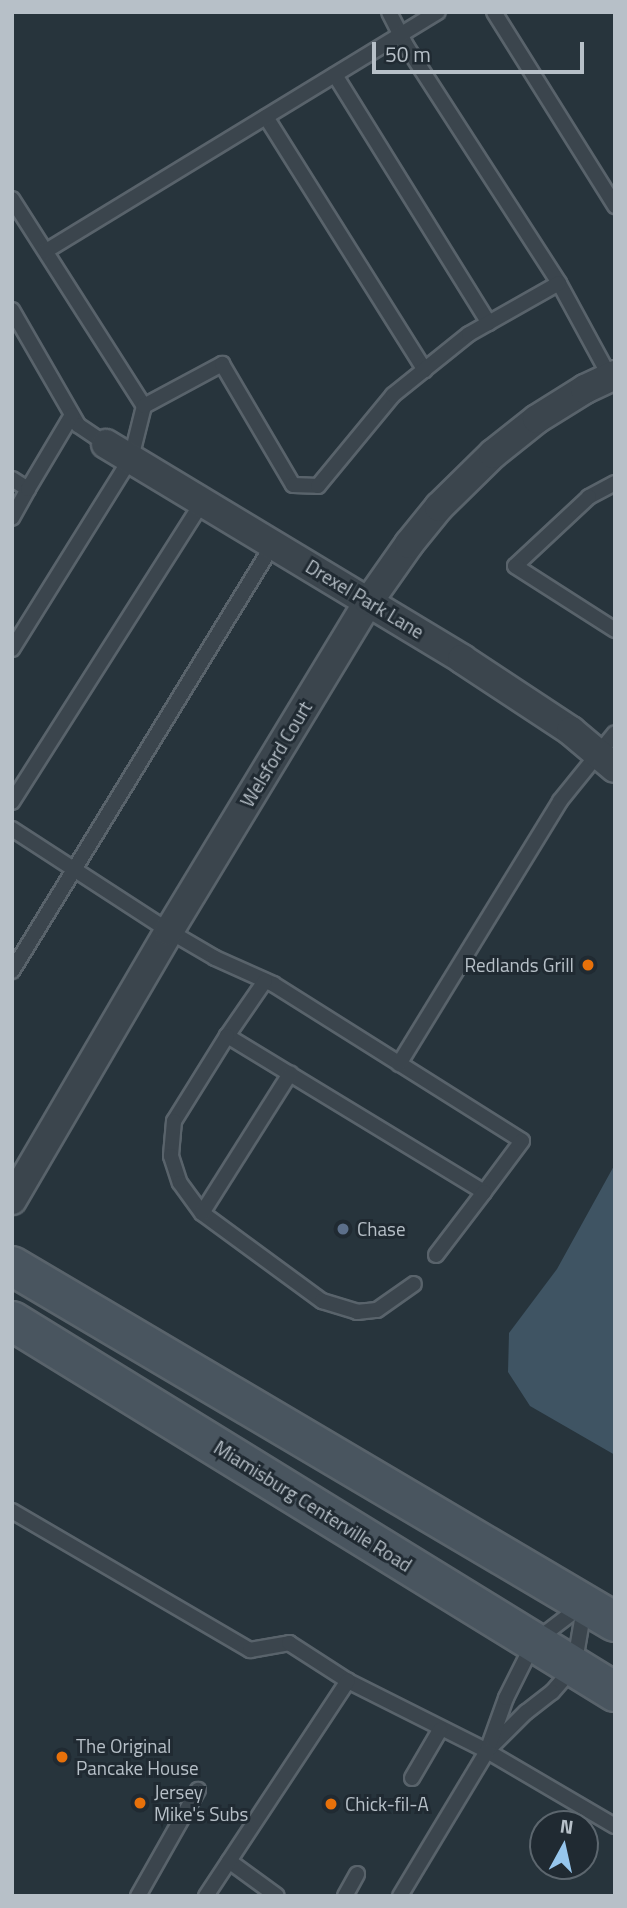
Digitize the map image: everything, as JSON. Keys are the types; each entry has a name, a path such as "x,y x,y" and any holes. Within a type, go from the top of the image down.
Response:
{"main road":[{"path":"12,1266 600,1613"},
{"path":"12,1298 27,1300 66,1297"},
{"name":"Miamisburg Centerville Road","path":"12,1321 615,1692"}],"street":[{"name":"Welsford Court","path":"12,1200 169,931 369,601 439,507 493,454 537,419 585,389 612,376"},
{"name":"Drexel Park Lane","path":"106,444 274,543 609,751"}],"lane":[{"path":"389,12 559,283 612,376"},
{"path":"46,251 438,12"},
{"path":"494,12 615,206"},
{"path":"335,75 489,323"},
{"path":"266,117 425,370"},
{"path":"12,199 144,406 131,458 12,649"},
{"path":"144,406 222,364 293,485 318,486 393,395 489,323 559,283"},
{"path":"12,310 78,425 106,444"},
{"path":"12,518 72,415"},
{"path":"12,479 28,489"},
{"path":"615,483 589,497 515,566 615,630"},
{"path":"12,802 203,501"},
{"path":"12,971 274,543"},
{"path":"399,1064 560,801 609,751"},
{"path":"12,829 169,931 215,958 265,981 522,1141 436,1255"},
{"path":"265,981 178,1108 171,1132 171,1156 180,1184 202,1213 322,1301 357,1312 377,1310 414,1284"},
{"path":"227,1036 484,1192"},
{"path":"202,1213 290,1074"},
{"path":"12,1511 250,1650 289,1643 348,1681 440,1730 487,1751 615,1826"},
{"path":"400,1896 487,1751 506,1698 534,1642 600,1613"},
{"path":"487,1751 526,1712 552,1692 575,1667 600,1613"},
{"path":"206,1896 348,1681"},
{"path":"412,1778 440,1730"},
{"path":"138,1896 198,1790"},
{"path":"229,1861 277,1896"},
{"path":"345,1896 357,1874"}],"water":[{"path":"615,1164 615,1455 530,1406 508,1372 509,1333 557,1269"}],"place":[{"name":"Redlands Grill","path":"588,965"},
{"name":"Chase","path":"343,1229"},
{"name":"The Original Pancake House","path":"62,1757"},
{"name":"Jersey Mike's Subs","path":"140,1803"},
{"name":"Chick-fil-A","path":"331,1804"}]}
